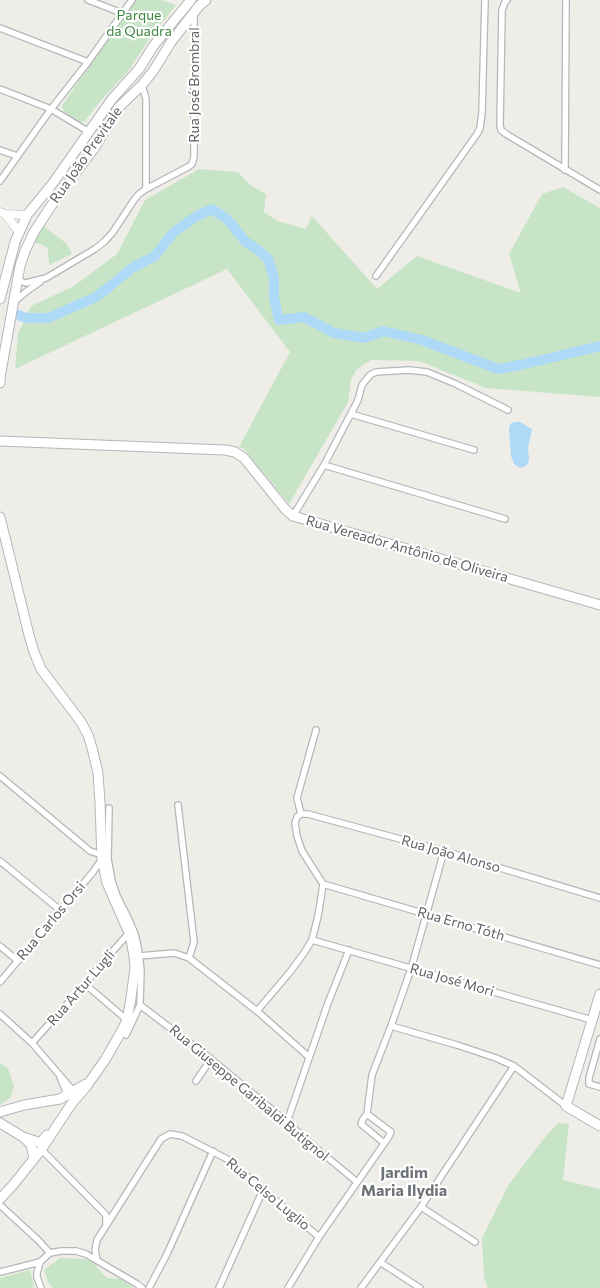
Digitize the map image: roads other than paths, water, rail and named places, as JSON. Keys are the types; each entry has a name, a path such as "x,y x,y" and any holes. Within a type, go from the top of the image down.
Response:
{"main road":[{"name":"Rua João Previtale","path":"0,299 19,232 27,215 53,183 112,98 139,69 154,45 191,0"},
{"name":"Rua João Previtale","path":"0,384 17,278 24,251 34,232 95,147 119,107 142,85 154,70 171,42 206,0"},
{"path":"27,215 33,221 34,232"},
{"path":"0,320 2,322 10,319"},
{"name":"Rua João Previtale","path":"0,345 1,372"},
{"name":"Rua Vereador Antônio de Oliveira","path":"0,442 225,450 234,452 244,458 285,509 294,516 600,605"},
{"path":"0,516 34,652 41,668 81,722 88,735 94,754 98,773 102,857 107,883 129,933 135,968 127,1020 105,1060 86,1088 70,1097 24,1105 0,1112"},
{"path":"600,994 566,1106 600,1126"},
{"path":"0,1199 34,1160 44,1139 60,1117 70,1097"},
{"path":"0,1123 30,1144 34,1160"},
{"path":"23,1138 40,1146"}],"street":[{"path":"88,0 122,13"},
{"path":"0,181 132,0"},
{"path":"507,0 502,10 501,130 600,190"},
{"path":"565,170 566,0"},
{"path":"376,276 480,128 482,113 483,1"},
{"name":"Rua José Brombral","path":"146,189 188,167 192,164 194,157 194,14"},
{"path":"0,28 88,62"},
{"path":"14,303 46,278 105,241 134,200 146,189 146,99 142,85"},
{"path":"0,89 51,109 89,132"},
{"path":"0,150 17,156"},
{"path":"3,213 27,215"},
{"path":"3,213 19,232"},
{"path":"17,278 20,282 26,283 46,278"},
{"path":"294,516 351,414 358,400 362,385 370,375 376,372 409,370 427,372 508,410"},
{"path":"351,414 474,450"},
{"path":"324,465 505,519"},
{"path":"257,1011 290,972 312,940 322,898 323,884 302,851 295,823 297,817 301,814 297,798 316,730"},
{"path":"0,776 90,851 102,857"},
{"path":"178,805 194,942 189,958"},
{"path":"109,808 108,859 112,881 135,934 141,970 140,1005 126,1035"},
{"name":"Rua João Alonso","path":"301,814 308,814 444,851 600,898"},
{"path":"384,1143 361,1124 367,1114 372,1075 411,969 444,851"},
{"name":"Rua Carlos Orsi","path":"0,982 93,872 102,857"},
{"path":"0,860 60,910"},
{"name":"Rua Erno Tóth","path":"323,884 600,965"},
{"name":"Rua Artur Lugli","path":"32,1043 129,933"},
{"name":"Rua José Mori","path":"312,940 592,1020"},
{"path":"0,946 18,961"},
{"path":"287,1122 328,1003 349,950"},
{"path":"139,956 174,954 189,958 257,1011 309,1056"},
{"path":"86,984 127,1020"},
{"name":"Rua Giuseppe Garibaldi Butignol","path":"140,1005 211,1059 357,1182"},
{"path":"0,1014 32,1043 57,1071 70,1097"},
{"path":"391,1026 479,1052 514,1066 566,1106"},
{"path":"600,1039 589,1078 589,1084 600,1087"},
{"path":"196,1081 211,1059"},
{"path":"361,1288 421,1207 514,1066"},
{"path":"288,1288 319,1237 391,1132 367,1114"},
{"name":"Rua Celso Luglio","path":"104,1230 161,1139 170,1134 182,1136 227,1159 319,1237"},
{"path":"40,1146 106,1215 104,1230 97,1240 95,1250 97,1260"},
{"path":"149,1288 167,1254 213,1152"},
{"path":"219,1288 263,1190"},
{"path":"0,1205 50,1253"},
{"path":"421,1207 475,1242"},
{"path":"0,1272 40,1262 50,1253 76,1251 97,1260 142,1288"},
{"path":"40,1262 37,1273 40,1288"},
{"path":"380,1262 420,1288"}],"water":[{"path":"520,422 532,429 528,448 529,460 526,466 520,468 514,464 511,456 509,428 511,423"}],"waterway":[{"path":"18,315 26,318 48,318 96,297 132,268 155,256 173,233 195,217 212,209 227,219 246,242 268,259 274,277 274,298 279,320 304,317 334,333 365,338 383,331 422,340 498,369 600,346"}],"district":[{"name":"Jardim Maria Ilydia","path":"404,1182"}],"park label":[{"name":"Parque da Quadra","path":"139,24"}]}
